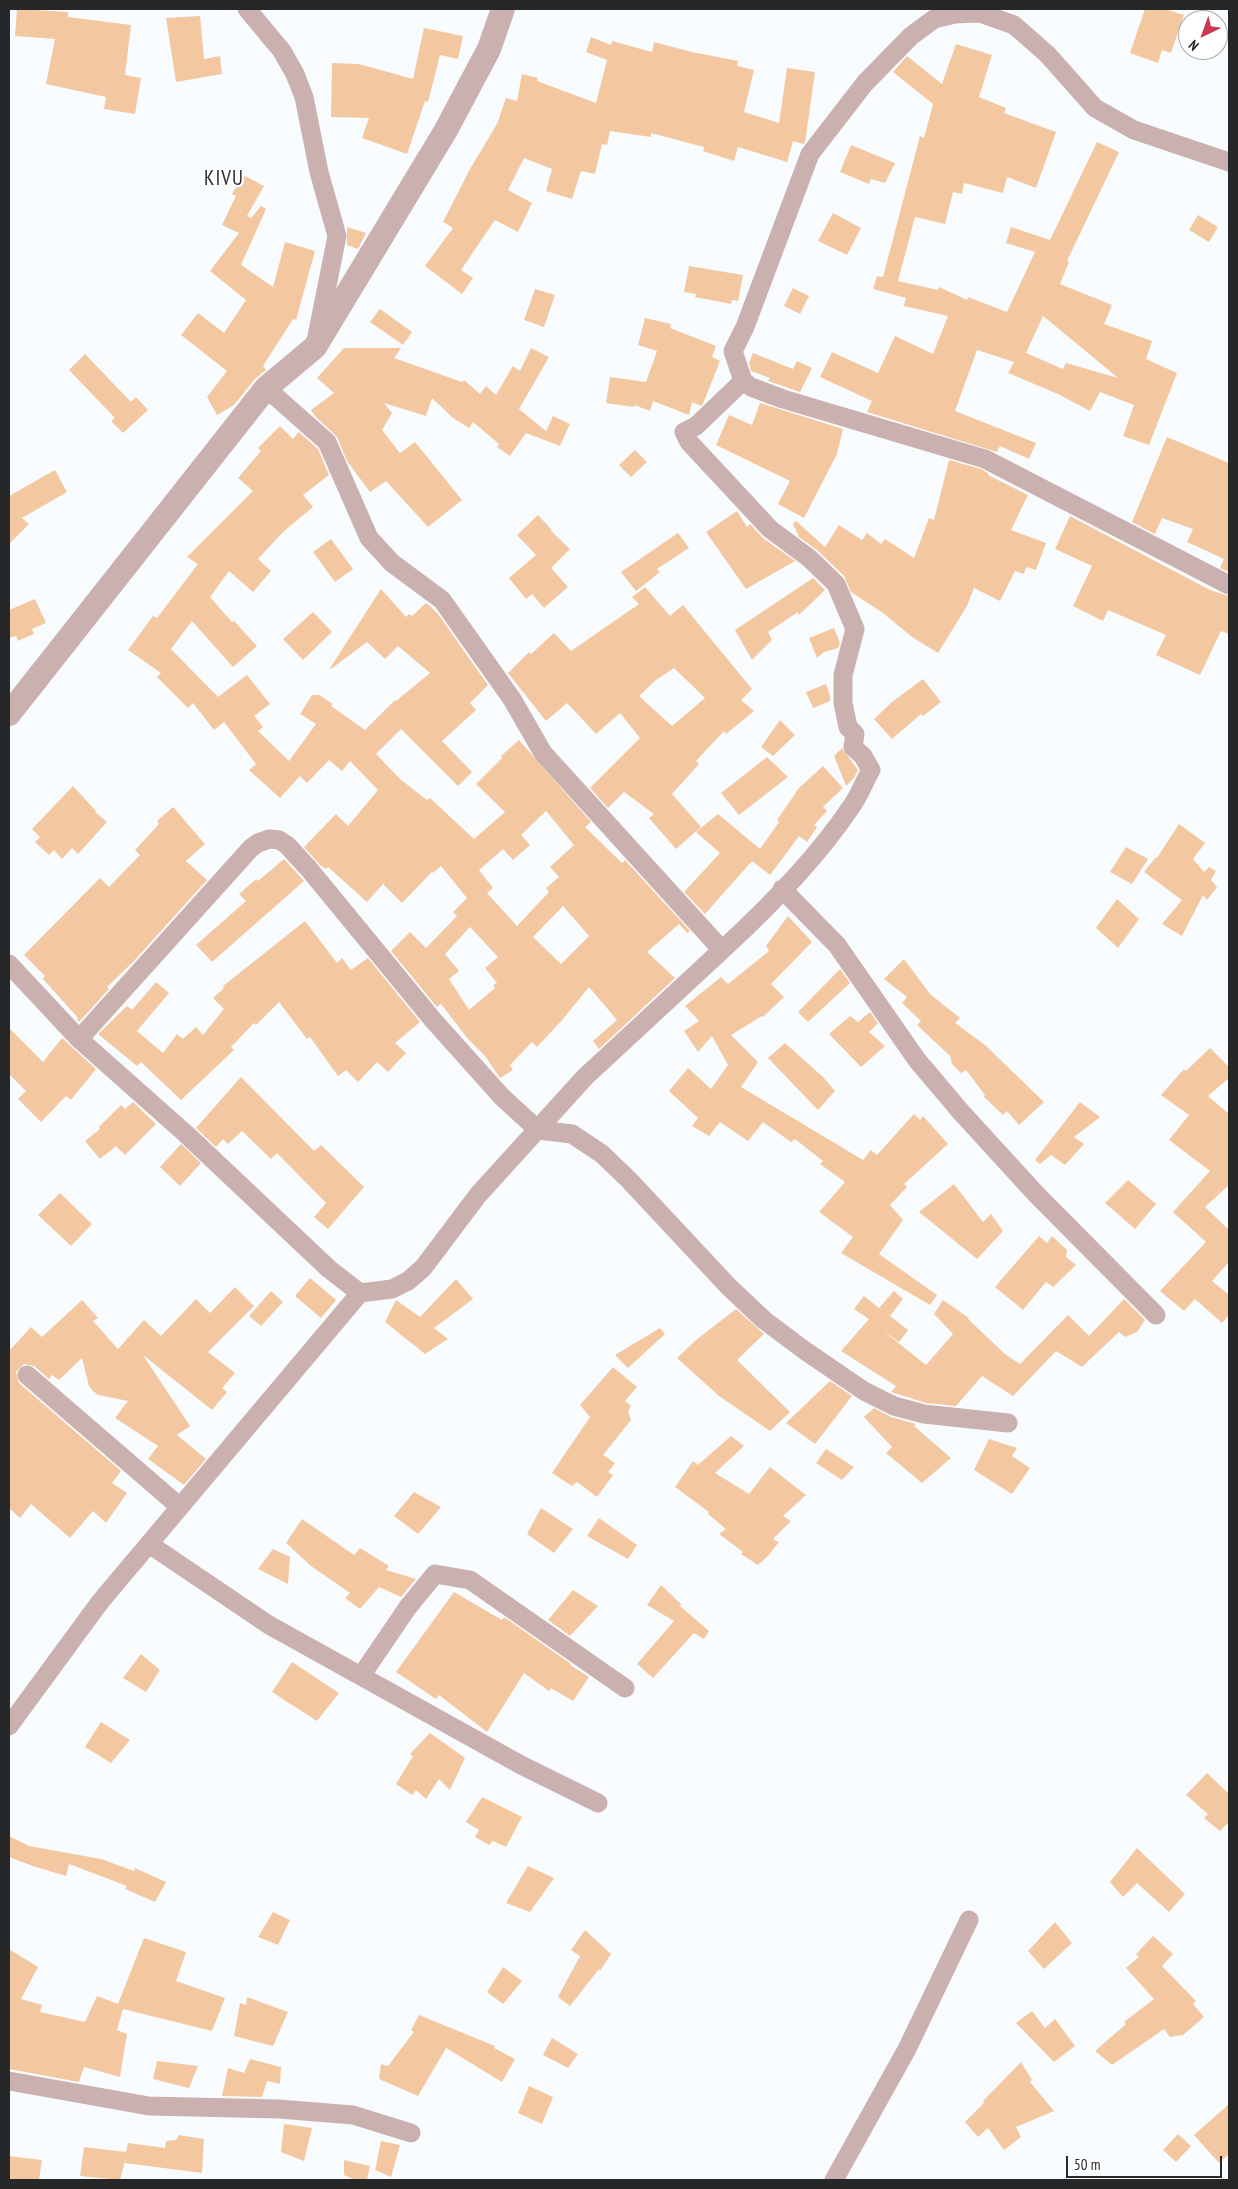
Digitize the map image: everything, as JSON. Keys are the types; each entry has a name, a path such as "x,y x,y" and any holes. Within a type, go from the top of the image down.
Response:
{"street":[{"path":"247,9 282,51 295,74 304,97 336,236 314,347"},
{"path":"9,714 266,388 314,347 446,130 489,49 503,9"},
{"path":"1229,162 1134,130 1095,108 1048,55 1014,25 980,13 955,11 934,19 911,36 865,83 810,154 733,352 743,381 751,387 783,399 985,459 1229,585"},
{"path":"9,964 79,1039 186,1134 329,1269 360,1292 392,1289 408,1281 423,1268 478,1195 585,1077 722,950 782,890 836,829 852,805 871,770 863,756 853,747 855,734 848,728 843,703 843,675 855,629 836,584 809,558 770,529 689,442 684,432 696,426 743,381"},
{"path":"266,388 328,442 369,538 392,563 442,600 512,698 543,753 722,950"},
{"path":"79,1039 251,848 258,842 269,839 279,840 287,844 309,869 433,1020 502,1097 538,1130 572,1134 602,1154 629,1180 728,1287 764,1320 864,1391 894,1406 924,1414 1008,1423"},
{"path":"782,890 837,945 917,1060 961,1112 1036,1194 1156,1315"},
{"path":"9,1726 100,1602 360,1292"},
{"path":"28,1375 180,1508"},
{"path":"149,1544 269,1625 521,1765 598,1803"},
{"path":"361,1676 408,1607 435,1574 470,1580 624,1688"},
{"path":"834,2180 907,2050 969,1920"},
{"path":"9,2081 150,2106 279,2109 353,2115 411,2133"}],"building":[{"path":"17,9 68,12 68,17 131,25 125,75 141,78 135,114 104,109 106,97 46,84 55,39 15,36"},
{"path":"1145,9 1165,9 1178,13 1178,33 1171,53 1162,50 1158,63 1130,53"},
{"path":"200,16 204,59 220,56 222,74 176,82 166,18"},
{"path":"424,28 463,36 458,59 440,55 428,102 425,101 407,154 362,138 369,118 331,117 332,63 359,64 413,79"},
{"path":"591,37 611,45 612,41 652,52 654,42 738,61 737,66 754,70 744,112 779,123 787,68 815,72 805,143 793,141 787,162 738,147 734,161 703,151 704,147 651,133 651,137 610,131 607,145 602,144 595,174 581,171 572,199 546,191 552,169 524,158 508,190 532,203 518,232 495,220 461,270 473,278 462,294 425,266 453,228 443,222 470,169 497,124 506,98 517,101 522,74 538,78 537,81 596,103 607,60 586,52"},
{"path":"956,44 992,55 979,97 1006,108 1004,113 1056,132 1036,188 1007,177 1003,193 964,183 962,194 953,192 945,224 915,217 898,281 938,290 939,287 967,300 968,297 1007,312 1035,252 1006,243 1011,227 1050,240 1097,142 1119,152 1067,261 1069,262 1060,284 1112,305 1104,324 1152,341 1146,359 1177,373 1149,445 1123,436 1134,405 1100,392 1090,411 1058,394 1008,373 1014,362 977,350 955,411 1036,443 1029,459 1000,446 997,452 867,412 872,401 820,377 832,352 878,373 895,336 933,354 948,316 904,306 906,298 873,289 877,276 883,277 920,136 924,138 933,104 893,72 907,56 942,84","holes":["1043,316 1118,378 1066,363 1063,369 1026,353"]},
{"path":"851,145 895,163 885,183 871,179 869,184 840,172"},
{"path":"243,175 264,186 247,216 251,218 261,206 266,209 241,265 273,287 285,242 315,251 296,320 293,319 263,366 266,370 255,379 234,405 217,415 207,397 227,371 181,335 198,313 224,333 246,300 210,271 239,233 222,225 236,196 232,194"},
{"path":"833,213 861,228 847,255 818,241"},
{"path":"1198,215 1218,227 1209,242 1189,230"},
{"path":"347,227 366,233 358,249 347,245"},
{"path":"689,266 743,275 738,301 732,300 731,304 695,297 696,294 684,292"},
{"path":"793,288 809,296 800,314 784,306"},
{"path":"535,289 555,295 544,327 524,320"},
{"path":"380,309 412,332 403,345 370,322"},
{"path":"645,318 671,324 670,328 716,346 712,357 720,361 703,404 701,406 692,402 689,415 653,401 650,411 634,405 634,407 606,403 610,377 646,382 657,351 638,345"},
{"path":"344,348 401,348 394,358 462,382 464,380 480,394 486,386 496,395 513,366 520,371 531,348 549,357 519,409 546,431 553,416 570,424 560,446 526,433 510,456 497,447 499,444 473,422 469,428 453,418 432,398 426,416 384,403 392,413 382,430 400,453 415,442 462,500 428,527 386,481 370,492 347,461 337,437 311,410 334,393 317,378"},
{"path":"753,353 793,369 797,361 812,368 800,392 768,381 770,378 751,371 749,363"},
{"path":"85,354 131,402 136,397 148,410 123,433 111,421 115,418 69,370"},
{"path":"760,403 843,429 837,454 804,518 778,504 790,481 716,445 729,415 752,425"},
{"path":"280,426 293,439 299,432 318,449 329,475 303,495 313,507 283,532 258,559 271,571 253,592 229,571 210,597 257,646 233,667 192,621 171,649 218,697 247,675 270,704 254,716 263,727 258,731 289,761 316,724 300,714 312,695 319,695 333,704 331,706 365,730 395,700 430,673 398,646 385,659 367,642 330,668 381,589 406,617 409,614 412,616 426,603 429,605 438,614 488,685 470,703 476,710 442,741 472,772 458,786 401,729 376,754 400,779 427,800 430,798 474,839 505,812 476,784 502,758 501,756 519,740 591,822 585,827 622,863 625,860 690,931 687,933 679,924 647,952 675,978 599,1049 593,1041 617,1020 589,987 537,1047 532,1042 510,1065 513,1070 500,1078 485,1056 468,1039 441,1004 437,1007 391,951 410,932 426,948 457,916 453,912 467,898 441,866 432,872 402,903 383,884 367,902 328,867 326,869 321,866 304,847 336,814 348,826 378,790 350,761 342,771 329,760 307,783 300,776 280,798 249,770 256,764 224,722 214,730 193,703 188,708 157,677 161,673 128,650 153,616 157,618 198,564 187,557 253,491 238,478 261,451 258,448","holes":["546,811 574,845 550,867 559,877 546,888 549,892 517,926 487,893 493,888 479,870 503,849 513,860 530,845 521,835","563,906 589,936 561,964 533,937","470,927 498,957 485,968 497,983 493,985 495,988 469,1010 449,979 459,971 445,954"]},
{"path":"1167,437 1229,463 1229,572 1220,568 1224,559 1187,542 1193,529 1162,518 1155,534 1132,522"},
{"path":"635,450 647,462 631,477 619,465"},
{"path":"949,460 981,469 988,475 1028,495 1011,530 1046,543 1036,570 1026,567 1024,574 1015,571 1000,601 974,588 967,606 938,653 912,637 883,613 851,592 844,576 817,550 799,537 793,524 796,521 825,547 839,525 862,540 867,533 881,544 885,539 914,558 929,518 934,520"},
{"path":"55,470 67,492 22,518 29,524 9,544 9,496"},
{"path":"737,511 747,527 750,524 763,538 795,561 746,589 706,532"},
{"path":"538,515 570,549 551,568 568,587 544,608 532,594 526,599 509,578 536,555 517,535"},
{"path":"1070,516 1210,590 1229,596 1229,634 1221,631 1200,675 1156,655 1166,635 1108,610 1103,621 1073,606 1092,566 1055,549"},
{"path":"678,533 689,548 657,569 660,572 636,591 621,572"},
{"path":"331,539 353,569 335,582 313,552"},
{"path":"813,578 825,590 799,615 798,612 768,632 772,640 752,660 735,630"},
{"path":"645,587 670,616 683,605 752,689 741,700 754,711 726,734 724,731 696,761 699,764 672,794 701,827 676,849 649,818 654,814 624,792 608,808 590,788 640,738 620,713 596,734 567,703 546,721 508,673 529,652 531,654 554,633 571,651 639,604 632,597","holes":["674,668 705,698 672,726 639,696 656,680"]},
{"path":"35,599 46,623 32,629 34,634 18,641 16,636 9,638 9,610"},
{"path":"313,612 332,632 303,660 283,639"},
{"path":"834,628 840,643 838,648 824,652 817,658 809,638"},
{"path":"923,679 941,702 923,716 921,714 892,739 874,719 892,702"},
{"path":"826,684 830,701 813,708 806,692"},
{"path":"780,720 795,735 773,756 761,747"},
{"path":"842,748 858,770 854,778 846,786 834,756"},
{"path":"767,757 788,777 739,815 721,793"},
{"path":"823,766 843,788 823,807 827,811 814,825 817,827 807,842 799,836 770,875 752,861 705,914 684,892 720,853 696,832 718,814 760,849 799,788"},
{"path":"73,786 95,812 107,822 78,854 72,848 62,859 54,850 49,855 35,842 40,837 32,829"},
{"path":"173,807 205,844 186,861 207,880 133,962 107,987 109,989 79,1022 78,1018 43,979 45,976 24,955 100,878 109,887 140,855 135,850 159,824 157,821"},
{"path":"1179,824 1205,843 1193,859 1204,872 1209,867 1216,871 1211,880 1217,887 1207,900 1203,895 1182,936 1162,924 1182,900 1144,872 1157,858"},
{"path":"1126,847 1148,859 1132,884 1110,872"},
{"path":"284,859 304,881 212,962 196,945 246,901 239,894"},
{"path":"1117,899 1139,919 1118,948 1096,928"},
{"path":"788,916 812,942 771,984 784,997 763,1017 731,1035 758,1062 741,1087 863,1160 871,1150 877,1155 914,1114 920,1120 923,1116 948,1144 904,1184 907,1187 890,1205 903,1220 879,1254 937,1295 930,1305 841,1253 853,1237 819,1212 845,1182 820,1164 823,1161 795,1139 791,1142 763,1122 748,1141 720,1122 709,1136 692,1126 698,1118 669,1091 688,1068 711,1089 728,1065 712,1036 698,1052 684,1031 699,1021 685,1006 721,977 728,984 769,951 766,946"},
{"path":"305,921 337,963 342,958 351,970 368,958 420,1022 395,1043 406,1053 388,1072 377,1062 358,1082 346,1070 338,1076 310,1037 307,1039 279,1002 256,1025 254,1023 231,1047 234,1050 181,1100 141,1062 137,1066 98,1034 127,1006 132,1010 156,982 169,993 137,1031 163,1053 177,1034 183,1039 196,1027 203,1035 224,1009 213,998 224,988 223,986"},
{"path":"904,959 930,994 960,1018 955,1023 985,1045 1044,1102 1019,1125 1007,1111 1003,1115 984,1097 985,1095 966,1070 961,1073 952,1064 950,1056 917,1025 921,1021 902,1003 907,997 884,979"},
{"path":"840,969 850,983 808,1022 798,1012"},
{"path":"870,1012 878,1023 869,1032 885,1046 861,1067 829,1034 850,1016 858,1022"},
{"path":"9,1028 43,1062 62,1038 96,1069 71,1100 66,1096 41,1122 18,1099 26,1091 9,1074"},
{"path":"785,1043 823,1077 835,1091 818,1110 768,1058"},
{"path":"1210,1048 1229,1067 1229,1078 1208,1096 1229,1114 1229,1185 1205,1207 1229,1230 1229,1262 1212,1281 1229,1295 1229,1315 1222,1323 1195,1299 1184,1311 1160,1291 1206,1242 1173,1212 1210,1171 1169,1140 1189,1115 1161,1095 1184,1069 1186,1071"},
{"path":"241,1077 314,1151 321,1145 364,1187 328,1229 314,1217 326,1203 277,1153 271,1159 242,1131 228,1144 223,1139 216,1147 196,1128"},
{"path":"133,1102 156,1124 125,1155 116,1146 100,1159 85,1141 100,1129 99,1127 121,1105 125,1109"},
{"path":"1080,1102 1100,1117 1074,1137 1084,1144 1065,1165 1051,1155 1040,1164 1035,1160"},
{"path":"181,1144 201,1163 180,1186 160,1167"},
{"path":"1128,1180 1156,1204 1135,1229 1105,1203"},
{"path":"954,1184 983,1222 991,1214 1003,1231 977,1259 919,1212"},
{"path":"60,1193 92,1224 71,1246 38,1215"},
{"path":"1039,1236 1047,1243 1052,1236 1067,1250 1066,1257 1076,1265 1053,1287 1046,1282 1023,1310 995,1287"},
{"path":"310,1278 336,1300 321,1318 295,1296"},
{"path":"456,1279 473,1299 434,1328 448,1339 425,1354 385,1322 396,1300 420,1317"},
{"path":"235,1287 254,1306 208,1352 235,1373 222,1388 227,1392 212,1410 143,1355 190,1426 177,1435 206,1459 184,1485 148,1459 158,1446 115,1418 128,1401 98,1395 93,1391 89,1386 82,1358 59,1380 52,1375 49,1379 34,1366 24,1364 16,1372 19,1383 121,1471 112,1483 127,1493 106,1523 93,1511 70,1538 31,1504 20,1518 9,1508 9,1351 31,1327 42,1337 82,1300 98,1318 93,1321 118,1349 144,1320 161,1336 196,1299 210,1313"},
{"path":"271,1291 283,1302 261,1326 249,1316"},
{"path":"894,1291 903,1299 890,1316 908,1330 899,1342 881,1329 926,1365 953,1334 934,1314 943,1300 969,1318 1005,1354 1020,1364 1068,1315 1089,1336 1124,1299 1145,1320 1137,1332 1125,1337 1119,1332 1082,1367 1056,1351 1013,1396 982,1376 956,1406 926,1403 891,1392 896,1386 841,1351 869,1319 854,1309 864,1296 879,1308"},
{"path":"736,1309 764,1334 737,1360 790,1412 770,1431 719,1396 677,1358 696,1340"},
{"path":"660,1328 665,1334 628,1368 615,1355"},
{"path":"613,1367 637,1387 625,1401 631,1406 628,1412 631,1420 603,1455 615,1463 608,1472 613,1475 597,1497 577,1482 572,1486 552,1473 590,1417 580,1405"},
{"path":"830,1381 852,1396 815,1444 786,1423"},
{"path":"874,1408 891,1417 916,1424 914,1426 951,1458 922,1483 886,1453 892,1447 864,1417"},
{"path":"731,1436 744,1446 715,1473 749,1494 770,1467 806,1495 783,1516 791,1521 773,1539 779,1542 758,1565 741,1554 743,1552 719,1534 726,1529 708,1514 709,1512 675,1487 693,1461 698,1465"},
{"path":"989,1439 1017,1448 1012,1456 1030,1468 1012,1494 974,1470"},
{"path":"826,1449 854,1467 842,1480 816,1463"},
{"path":"414,1492 441,1507 418,1534 394,1516"},
{"path":"541,1508 573,1529 554,1553 527,1534"},
{"path":"599,1518 637,1545 628,1559 587,1536"},
{"path":"302,1519 354,1555 360,1548 389,1566 386,1570 416,1579 401,1597 379,1587 360,1609 345,1598 350,1593 311,1566 286,1543"},
{"path":"273,1549 290,1557 288,1584 258,1569"},
{"path":"661,1585 681,1604 680,1606 709,1631 704,1639 694,1633 653,1678 637,1664 674,1621 647,1605"},
{"path":"573,1590 598,1606 570,1636 548,1620"},
{"path":"454,1592 502,1620 504,1617 589,1677 573,1701 551,1688 549,1691 524,1673 487,1732 439,1695 436,1699 396,1672"},
{"path":"141,1654 160,1670 146,1692 123,1678"},
{"path":"292,1662 339,1693 317,1721 272,1692"},
{"path":"101,1722 130,1740 111,1763 85,1747"},
{"path":"430,1733 465,1758 450,1790 439,1779 426,1799 416,1790 412,1795 396,1784 413,1756 410,1754"},
{"path":"1207,1773 1229,1794 1229,1822 1220,1831 1204,1818 1208,1814 1186,1795"},
{"path":"482,1797 522,1817 506,1847 493,1841 489,1845 475,1837 479,1830 466,1822"},
{"path":"9,1836 29,1846 101,1859 134,1871 135,1868 166,1882 155,1902 125,1889 127,1886 69,1864 66,1876 9,1857"},
{"path":"1137,1848 1185,1894 1169,1912 1137,1883 1123,1897 1110,1882"},
{"path":"528,1866 554,1878 530,1912 506,1903"},
{"path":"273,1912 290,1920 278,1945 258,1937"},
{"path":"1055,1922 1072,1943 1044,1969 1028,1951"},
{"path":"585,1930 611,1954 600,1971 599,1969 570,2006 558,1997 580,1956 571,1950"},
{"path":"1153,1936 1173,1954 1162,1966 1196,2001 1193,2004 1204,2017 1183,2035 1170,2037 1164,2029 1112,2065 1095,2051 1126,2024 1124,2022 1154,1999 1126,1968 1139,1957 1136,1954"},
{"path":"144,1938 186,1952 176,1981 225,1998 212,2031 123,2009 117,2030 127,2034 120,2077 84,2067 79,2082 9,2069 9,1949 38,1967 21,1999 42,2005 40,2012 85,2022 97,1996 118,2004"},
{"path":"503,1967 522,1981 503,2004 487,1992"},
{"path":"247,1997 288,2012 273,2046 234,2036 240,2003 246,2005"},
{"path":"1032,2011 1045,2028 1055,2019 1075,2046 1054,2062 1016,2023"},
{"path":"419,2015 495,2046 494,2048 515,2059 502,2082 446,2048 418,2096 379,2079 381,2064 388,2066 414,2032 411,2030"},
{"path":"552,2038 578,2054 568,2068 543,2055"},
{"path":"250,2059 281,2067 280,2084 267,2081 262,2097 222,2096 228,2068 244,2073"},
{"path":"157,2061 198,2066 189,2088 153,2079"},
{"path":"1021,2062 1032,2080 1030,2082 1054,2111 1016,2127 1021,2137 1004,2150 988,2128 978,2137 965,2122"},
{"path":"529,2086 553,2097 542,2124 518,2113"},
{"path":"1229,2104 1229,2154 1219,2163 1194,2135"},
{"path":"284,2124 312,2128 304,2161 281,2152"},
{"path":"1178,2134 1191,2146 1176,2162 1163,2150"},
{"path":"179,2135 204,2139 202,2173 125,2163 126,2157 120,2180 80,2176 84,2147 126,2152 128,2143 165,2148 166,2141 176,2140"},
{"path":"381,2141 400,2145 391,2177 375,2170"},
{"path":"9,2156 42,2160 39,2180 9,2180"},
{"path":"344,2160 370,2166 367,2180 355,2180 344,2175"}],"district":[{"name":"KIVU","path":"224,179"}]}
